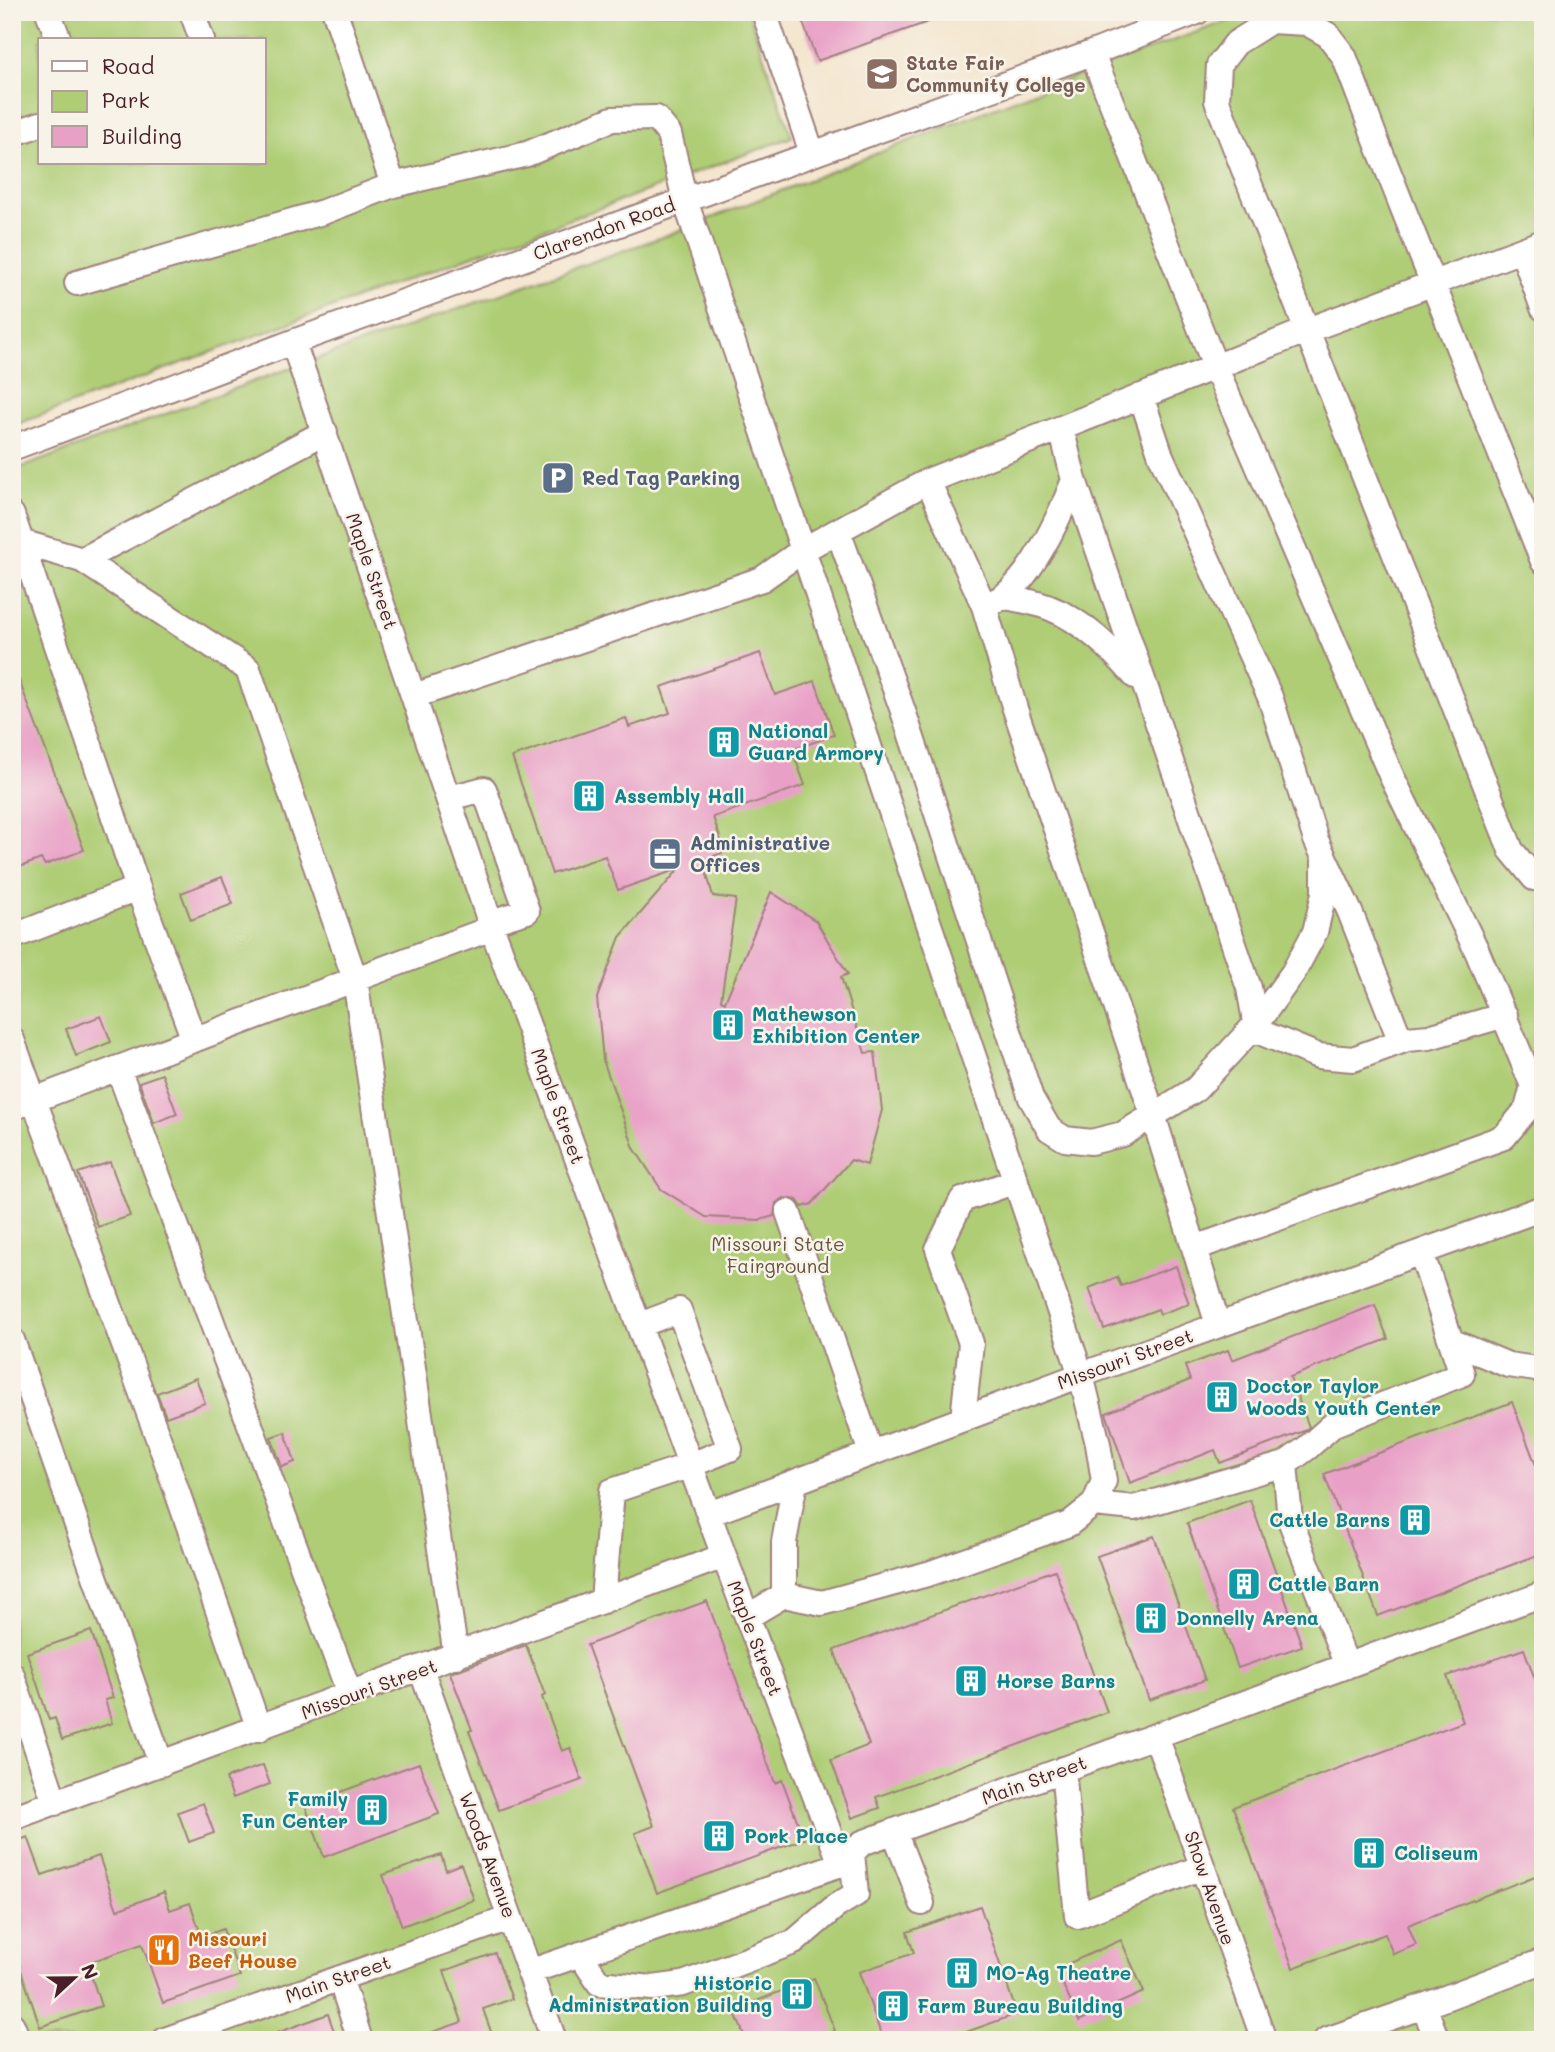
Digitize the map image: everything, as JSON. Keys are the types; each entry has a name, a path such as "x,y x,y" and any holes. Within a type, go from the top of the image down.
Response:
{"street":[{"path":"48,12 58,38"},
{"path":"192,12 201,38"},
{"path":"335,12 393,185"},
{"path":"764,12 812,153"},
{"name":"Clarendon Road","path":"12,448 293,342 1092,54 1196,12"},
{"path":"1543,561 1344,56 1328,35 1307,23 1271,21 1236,43 1219,65 1217,101 1511,850 1534,878 1543,878"},
{"path":"1092,54 1215,366 1391,775 1477,951 1534,1086 1527,1109 1504,1137 1195,1248"},
{"path":"76,283 323,212 393,185 527,153 611,119 656,118 669,134 685,200 1081,1375 1104,1481 1094,1504 1069,1524 931,1573 822,1603 784,1595 747,1617"},
{"path":"13,135 38,125"},
{"path":"414,696 762,579 803,550 928,481 1215,366 1533,246 1543,308"},
{"name":"Maple Street","path":"293,342 491,925 724,1556 846,1858 856,1894 836,1906 794,1942 683,1984 653,1988 599,1983 580,1954"},
{"path":"1141,396 1161,456 1270,697 1316,841 1350,912 1398,1034 1407,1039"},
{"path":"1061,428 1074,480 1249,988 1258,1031 1318,1056 1353,1059 1407,1039 1429,1037 1505,1014"},
{"path":"82,560 325,432"},
{"path":"994,602 1039,552 1061,513 1074,480"},
{"path":"928,481 994,602 1015,709 1153,1115 1218,1325"},
{"path":"12,515 138,888 194,1040"},
{"path":"838,531 903,711 1031,1098 1049,1129 1065,1139 1091,1142 1123,1134 1196,1089 1256,1024 1293,973 1315,932 1324,894 1324,858"},
{"path":"21,542 82,560 248,669 355,979 456,1656"},
{"path":"994,602 1040,604 1068,617 1112,649 1145,688"},
{"path":"23,1104 527,911 484,789 449,798"},
{"path":"12,937 138,888"},
{"path":"12,1040 23,1104 164,1454 259,1729"},
{"path":"118,1068 350,1695"},
{"path":"963,1419 971,1343 939,1249 962,1200 1016,1181"},
{"name":"Missouri Street","path":"709,1514 1081,1375 1543,1208"},
{"path":"788,1212 871,1453"},
{"path":"1094,1504 1134,1508 1285,1464 1334,1424 1462,1374 1420,1252"},
{"path":"603,1601 612,1491 730,1449 679,1310 639,1325"},
{"path":"12,1340 161,1764"},
{"path":"1451,1341 1508,1365 1543,1370"},
{"path":"1285,1464 1290,1520 1347,1666"},
{"path":"784,1595 784,1542 795,1482"},
{"name":"Missouri Street","path":"12,1818 421,1670 724,1556"},
{"name":"Main Street","path":"529,1972 846,1858 862,1843 894,1831 1543,1594"},
{"name":"Woods Avenue","path":"421,1670 554,2040"},
{"path":"12,1675 55,1803"},
{"name":"Show Avenue","path":"1156,1736 1264,2040"},
{"path":"1063,1769 1077,1916 1202,1867"},
{"path":"894,1831 922,1903"},
{"name":"Main Street","path":"165,2040 510,1918"},
{"path":"1326,2040 1543,1961"},
{"path":"340,1978 360,2040"},
{"path":"1424,2006 1437,2040"},
{"path":"12,2025 18,2040"}],"green space":[{"path":"12,12 748,12 792,137 12,426"},
{"name":"Missouri State Fairground","path":"1252,12 1543,12 1543,2040 12,2040 12,471 271,375 665,236 1073,77"}],"building":[{"path":"799,12 948,12 948,15 817,61"},
{"name":"Mathewson Exhibition Center","path":"760,653 775,695 815,681 834,735 792,750 805,785 713,817 725,852 703,860 713,896 736,899 721,1000 725,1002 771,892 816,921 848,974 841,977 865,1053 875,1052 882,1110 867,1165 851,1160 812,1204 802,1207 797,1200 784,1198 776,1203 774,1216 760,1220 706,1217 661,1189 634,1148 603,1060 597,998 620,937 679,869 618,890 605,856 552,874 512,757 626,718 629,727 670,713 661,687"},
{"path":"12,662 84,850 45,865 41,859 12,870"},
{"path":"222,877 233,904 191,920 181,893"},
{"path":"101,1016 111,1042 76,1056 66,1029"},
{"path":"162,1074 177,1114 154,1123 139,1082"},
{"path":"110,1162 130,1216 98,1227 78,1173"},
{"path":"1176,1266 1189,1304 1160,1314 1158,1309 1104,1329 1089,1288 1117,1277 1121,1286"},
{"name":"Doctor Taylor Woods Youth Center","path":"1375,1305 1388,1339 1290,1377 1309,1427 1304,1431 1220,1463 1215,1450 1130,1483 1106,1413 1190,1380 1185,1366 1228,1350 1232,1360"},
{"path":"196,1378 205,1403 166,1417 157,1393"},
{"name":"Cattle Barns","path":"1512,1402 1543,1484 1543,1553 1378,1616 1324,1474"},
{"path":"285,1432 295,1462 282,1467 271,1437"},
{"name":"Cattle Barn","path":"1250,1500 1302,1646 1238,1668 1187,1523"},
{"name":"Donnelly Arena","path":"1154,1536 1205,1680 1149,1700 1097,1556"},
{"name":"Horse Barns","path":"1055,1570 1107,1712 876,1797 880,1808 852,1818 831,1760 869,1745 834,1650"},
{"path":"707,1601 775,1783 782,1780 804,1839 657,1893 635,1833 654,1826 587,1645"},
{"path":"91,1631 113,1698 105,1700 112,1723 62,1740 55,1718 49,1720 27,1653"},
{"path":"526,1645 562,1751 570,1748 582,1780 499,1810 450,1673"},
{"name":"Coliseum","path":"1524,1649 1543,1701 1543,1873 1408,1925 1416,1945 1393,1954 1385,1934 1293,1968 1233,1807 1463,1722 1447,1676"},
{"name":"Family Fun Center","path":"419,1763 439,1814 324,1857 305,1805"},
{"path":"263,1765 270,1784 233,1798 226,1778"},
{"path":"203,1803 214,1833 189,1842 178,1812"},
{"path":"28,1837 42,1875 99,1856 117,1910 164,1892 170,1910 190,1903 202,1937 223,1929 240,1976 163,2003 142,1944 87,1963 101,2006 40,2027 12,1943 12,1843"},
{"path":"441,1855 446,1870 461,1864 474,1900 402,1926 383,1875"},
{"name":"MO-Ag Theatre","path":"980,1906 1017,2014 944,2040 883,2040 859,1972 914,1953 907,1932"},
{"path":"1121,1940 1144,1992 1079,2021 1056,1969"},
{"path":"495,1953 512,1999 483,2009 494,2040 418,2040 418,2037 462,2022 444,1971"},
{"name":"Historic Administration Building","path":"814,1978 835,2031 812,2040 746,2040 734,2010"},
{"path":"328,2014 337,2040 263,2038"}],"place":[{"name":"State Fair Community College","path":"882,74"},
{"name":"Red Tag Parking","path":"558,478"},
{"name":"National Guard Armory","path":"724,742"},
{"name":"Assembly Hall","path":"589,796"},
{"name":"Administrative Offices","path":"665,854"},
{"name":"Mathewson Exhibition Center","path":"728,1025"},
{"name":"Doctor Taylor Woods Youth Center","path":"1222,1397"},
{"name":"Cattle Barns","path":"1415,1520"},
{"name":"Cattle Barn","path":"1244,1584"},
{"name":"Donnelly Arena","path":"1151,1618"},
{"name":"Horse Barns","path":"971,1681"},
{"name":"Family Fun Center","path":"372,1810"},
{"name":"Pork Place","path":"719,1836"},
{"name":"Coliseum","path":"1369,1853"},
{"name":"Missouri Beef House","path":"164,1950"},
{"name":"MO-Ag Theatre","path":"962,1973"},
{"name":"Historic Administration Building","path":"797,1994"},
{"name":"Farm Bureau Building","path":"893,2006"}]}
